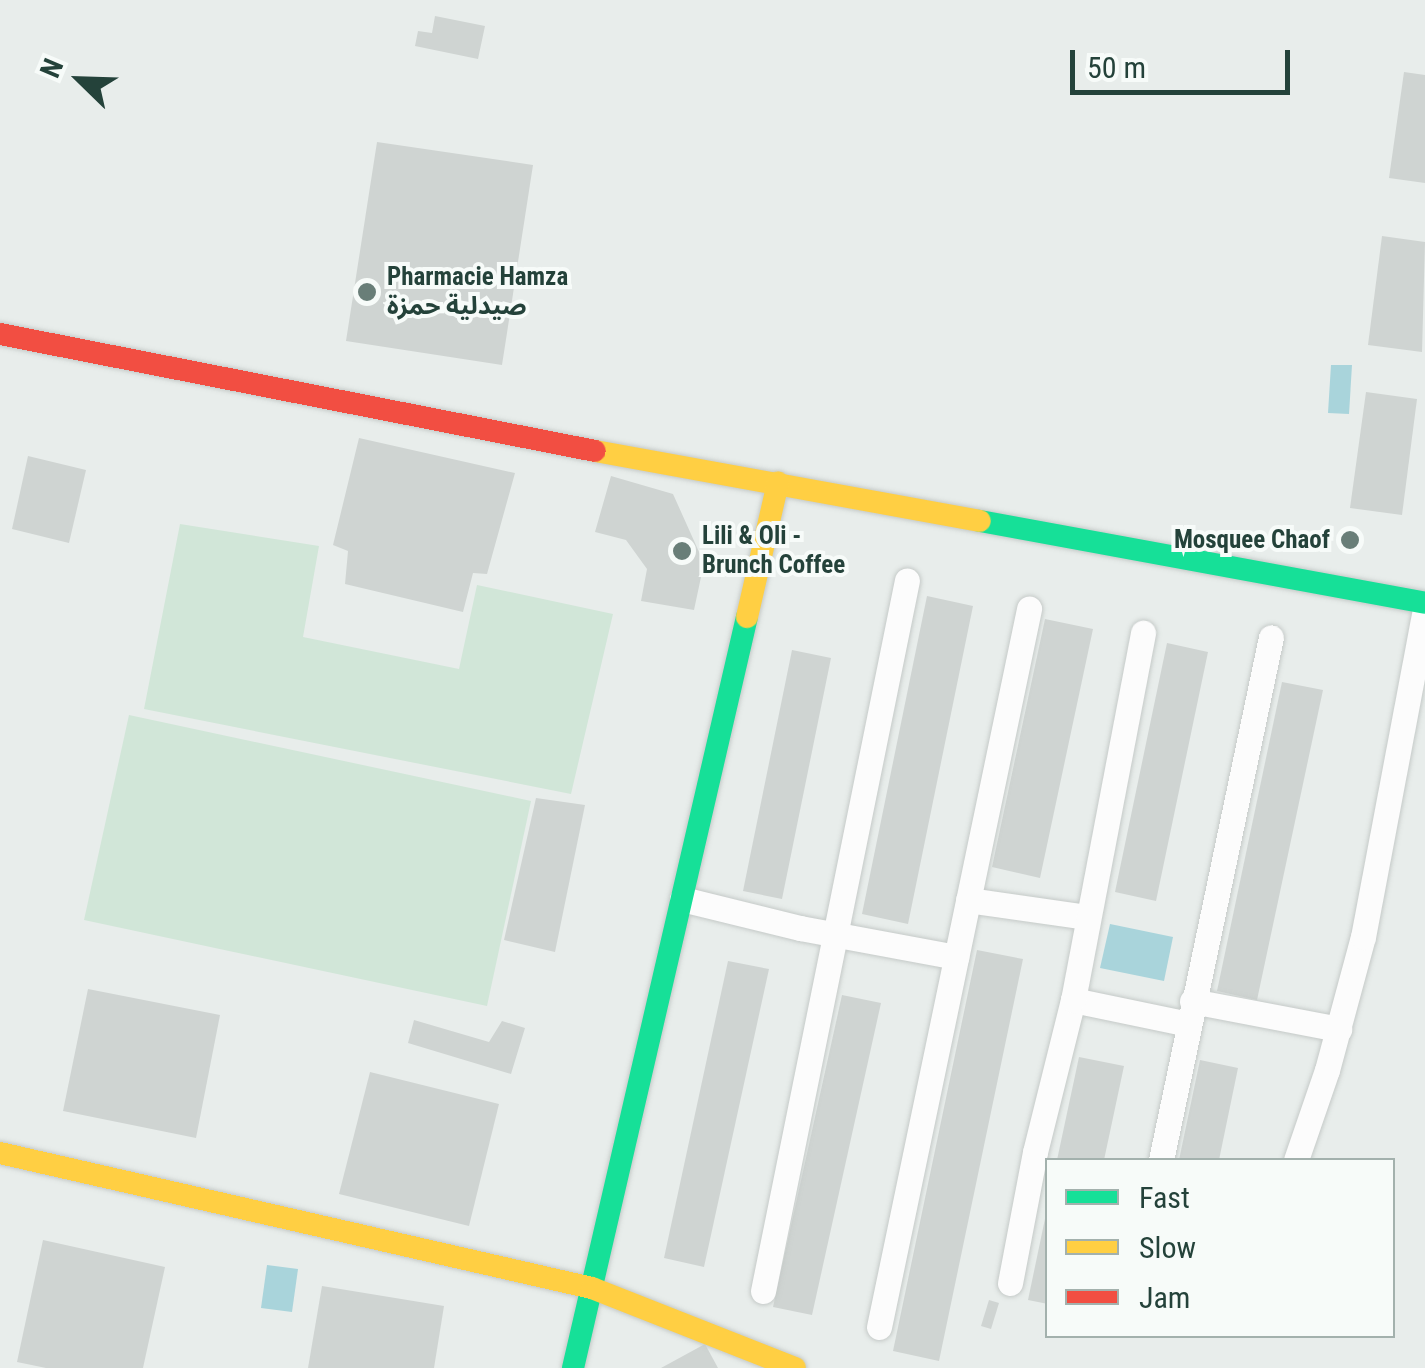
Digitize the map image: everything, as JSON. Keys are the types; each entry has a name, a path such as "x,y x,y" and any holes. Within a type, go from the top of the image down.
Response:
{"street":[{"path":"0,334 395,414 1425,606 1363,937 1339,1029 1297,1158"},
{"path":"574,1368 778,484"},
{"path":"763,1291 908,580"},
{"path":"878,1326 1029,609"},
{"path":"1010,1283 1035,1152 1072,1000 1143,632"},
{"path":"1161,1158 1271,637"},
{"path":"682,899 956,958"},
{"path":"968,900 1088,917"},
{"path":"1072,1000 1339,1029"},
{"path":"0,1153 592,1288 795,1368"}],"green space":[{"path":"180,524 319,546 303,637 459,669 477,585 613,614 571,794 144,709"},
{"path":"129,715 531,801 487,1006 84,920"}],"water":[{"path":"1331,365 1352,365 1349,414 1328,413"},
{"path":"1110,924 1173,937 1164,981 1100,968"},
{"path":"267,1265 298,1269 292,1312 261,1308"}],"building":[{"path":"435,16 485,26 478,59 415,46 418,31 432,33"},
{"path":"1404,72 1425,75 1425,183 1389,178"},
{"path":"377,142 533,165 502,365 346,341"},
{"path":"1382,236 1425,242 1422,352 1368,345"},
{"path":"1366,392 1417,399 1402,515 1350,508"},
{"path":"359,438 515,473 487,574 473,573 463,612 345,584 348,551 333,545"},
{"path":"28,456 86,470 69,543 12,529"},
{"path":"611,476 673,494 704,563 694,610 641,601 647,569 626,540 595,532"},
{"path":"927,596 973,606 908,924 862,914"},
{"path":"1045,619 1093,629 1040,878 992,867"},
{"path":"1167,643 1208,652 1156,901 1115,892"},
{"path":"792,650 831,658 782,899 743,891"},
{"path":"1282,682 1323,690 1257,1000 1217,991"},
{"path":"536,798 585,805 555,952 504,940"},
{"path":"977,950 1023,959 939,1361 893,1351"},
{"path":"728,961 769,969 704,1267 664,1258"},
{"path":"88,989 220,1015 196,1138 63,1111"},
{"path":"842,995 881,1003 812,1315 773,1307"},
{"path":"414,1020 489,1042 502,1021 525,1028 511,1074 408,1043"},
{"path":"1079,1057 1124,1066 1104,1158 1057,1158"},
{"path":"1200,1060 1238,1068 1219,1158 1179,1158"},
{"path":"370,1072 499,1104 469,1226 339,1194"},
{"path":"1045,1219 1045,1303 1028,1300"},
{"path":"43,1240 165,1267 143,1368 46,1368 17,1362"},
{"path":"322,1286 444,1306 434,1368 308,1368"},
{"path":"989,1300 999,1303 991,1329 981,1326"},
{"path":"705,1344 718,1368 661,1368"}],"traffic: fast":[{"path":"980,521 1425,603"},
{"path":"573,1368 747,617"}],"traffic: slow":[{"path":"595,451 980,521"},
{"path":"747,617 778,483"},
{"path":"0,1153 592,1288 795,1368"}],"traffic: jam":[{"path":"0,334 595,451"}],"place":[{"name":"Pharmacie Hamza صيدلية حمزة","path":"367,292"},
{"name":"Mosquee Chaof","path":"1350,540"},
{"name":"Lili & Oli - Brunch Coffee","path":"682,551"}]}
